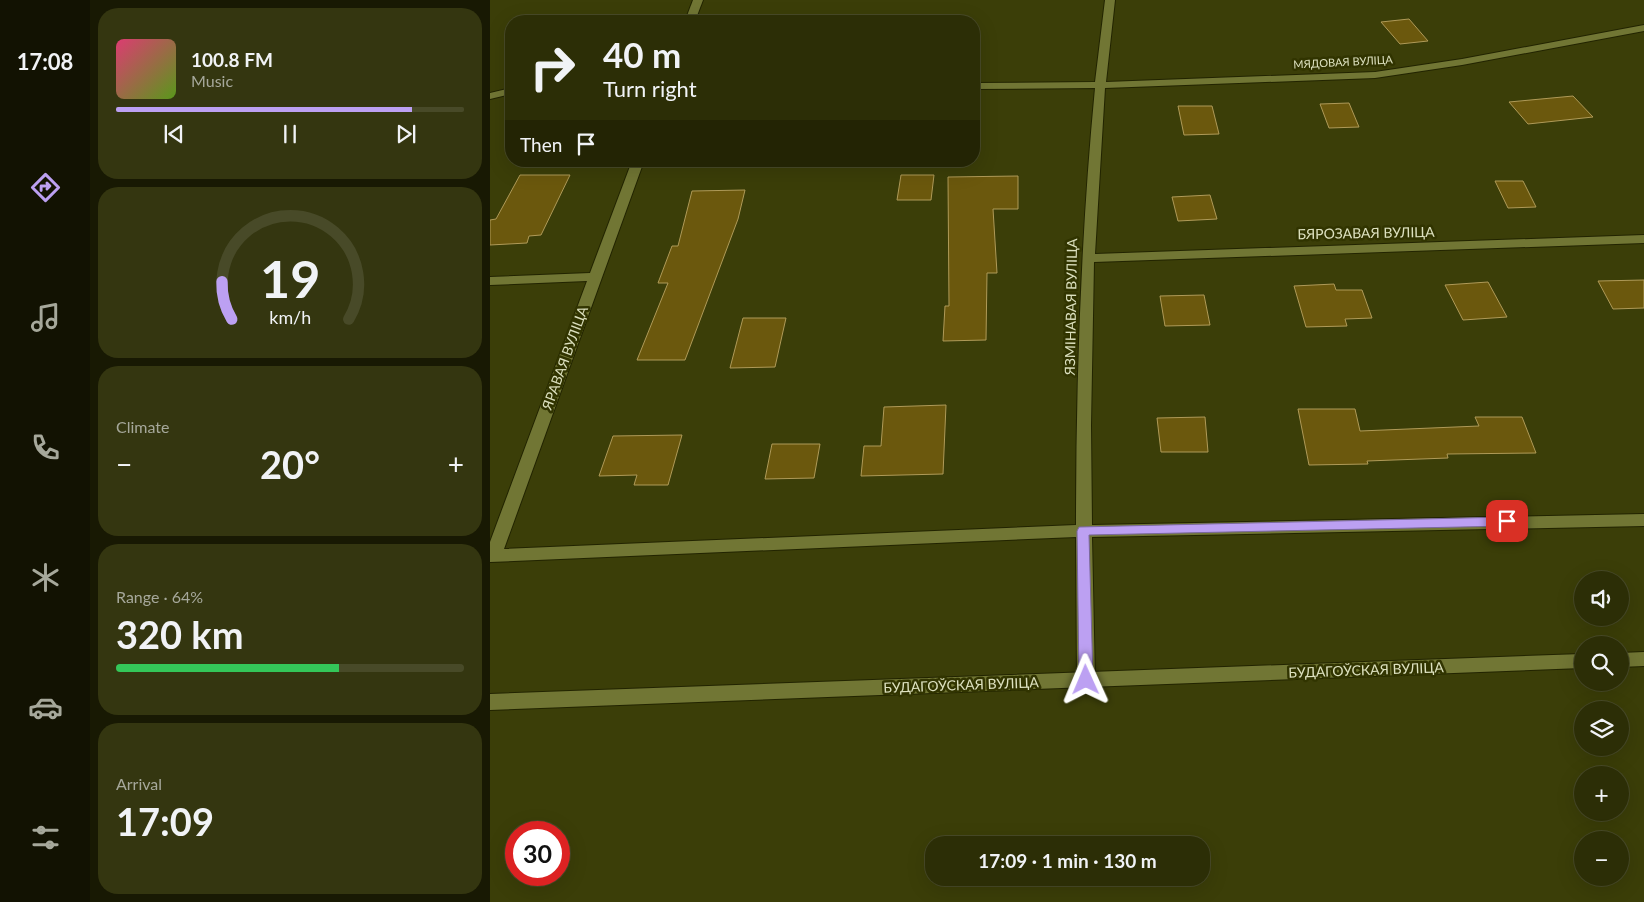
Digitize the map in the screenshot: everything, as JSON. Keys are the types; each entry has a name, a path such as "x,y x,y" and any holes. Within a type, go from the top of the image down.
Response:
{"street":[{"path":"692,15 698,0"},
{"name":"ЯЗМІНАВАЯ ВУЛІЦА","path":"1086,680 1083,531 1088,258 1099,85 1110,0"},
{"name":"МЯДОВАЯ ВУЛІЦА","path":"980,86 1099,85 1375,75 1462,62 1644,28"},
{"path":"490,96 505,92"},
{"name":"ЯРАВАЯ ВУЛІЦА","path":"492,556 636,167"},
{"name":"БЯРОЗАВАЯ ВУЛІЦА","path":"1088,258 1644,239"},
{"path":"490,281 595,277"},
{"path":"492,556 1083,531 1644,520"},
{"path":"1629,660 1644,659"},
{"name":"БУДАГОЎСКАЯ ВУЛІЦА","path":"490,702 1574,662"}],"building":[{"path":"1409,19 1428,41 1400,44 1381,22"},
{"path":"1573,96 1593,117 1528,124 1509,102"},
{"path":"1349,103 1359,127 1329,128 1320,104"},
{"path":"1178,106 1212,106 1219,134 1184,135"},
{"path":"520,175 570,175 541,235 529,236 527,243 490,245 490,220 496,219"},
{"path":"901,175 934,175 931,200 897,200"},
{"path":"1018,176 1018,209 993,209 997,273 987,273 986,340 943,341 945,306 949,306 948,177"},
{"path":"1495,181 1523,181 1536,207 1508,208"},
{"path":"745,190 738,219 685,360 637,360 668,283 658,283 672,246 678,246 692,191"},
{"path":"1210,195 1217,219 1178,221 1172,197"},
{"path":"1644,280 1644,308 1613,309 1598,281"},
{"path":"1488,282 1507,317 1463,320 1445,285"},
{"path":"1334,284 1336,290 1362,290 1372,318 1345,319 1347,326 1306,327 1294,286"},
{"path":"1204,295 1210,325 1165,326 1160,296"},
{"path":"743,318 786,318 775,367 730,368"},
{"path":"946,405 943,474 861,476 864,446 881,446 884,407"},
{"path":"1298,409 1355,409 1360,431 1479,426 1475,417 1522,417 1536,453 1447,454 1448,458 1367,461 1368,464 1309,465"},
{"path":"1205,417 1208,452 1161,452 1157,418"},
{"path":"682,435 668,485 634,485 637,475 599,476 613,436"},
{"path":"772,444 820,444 814,478 765,479"}],"route":[{"path":"1086,680 1083,531 1507,521"}]}
